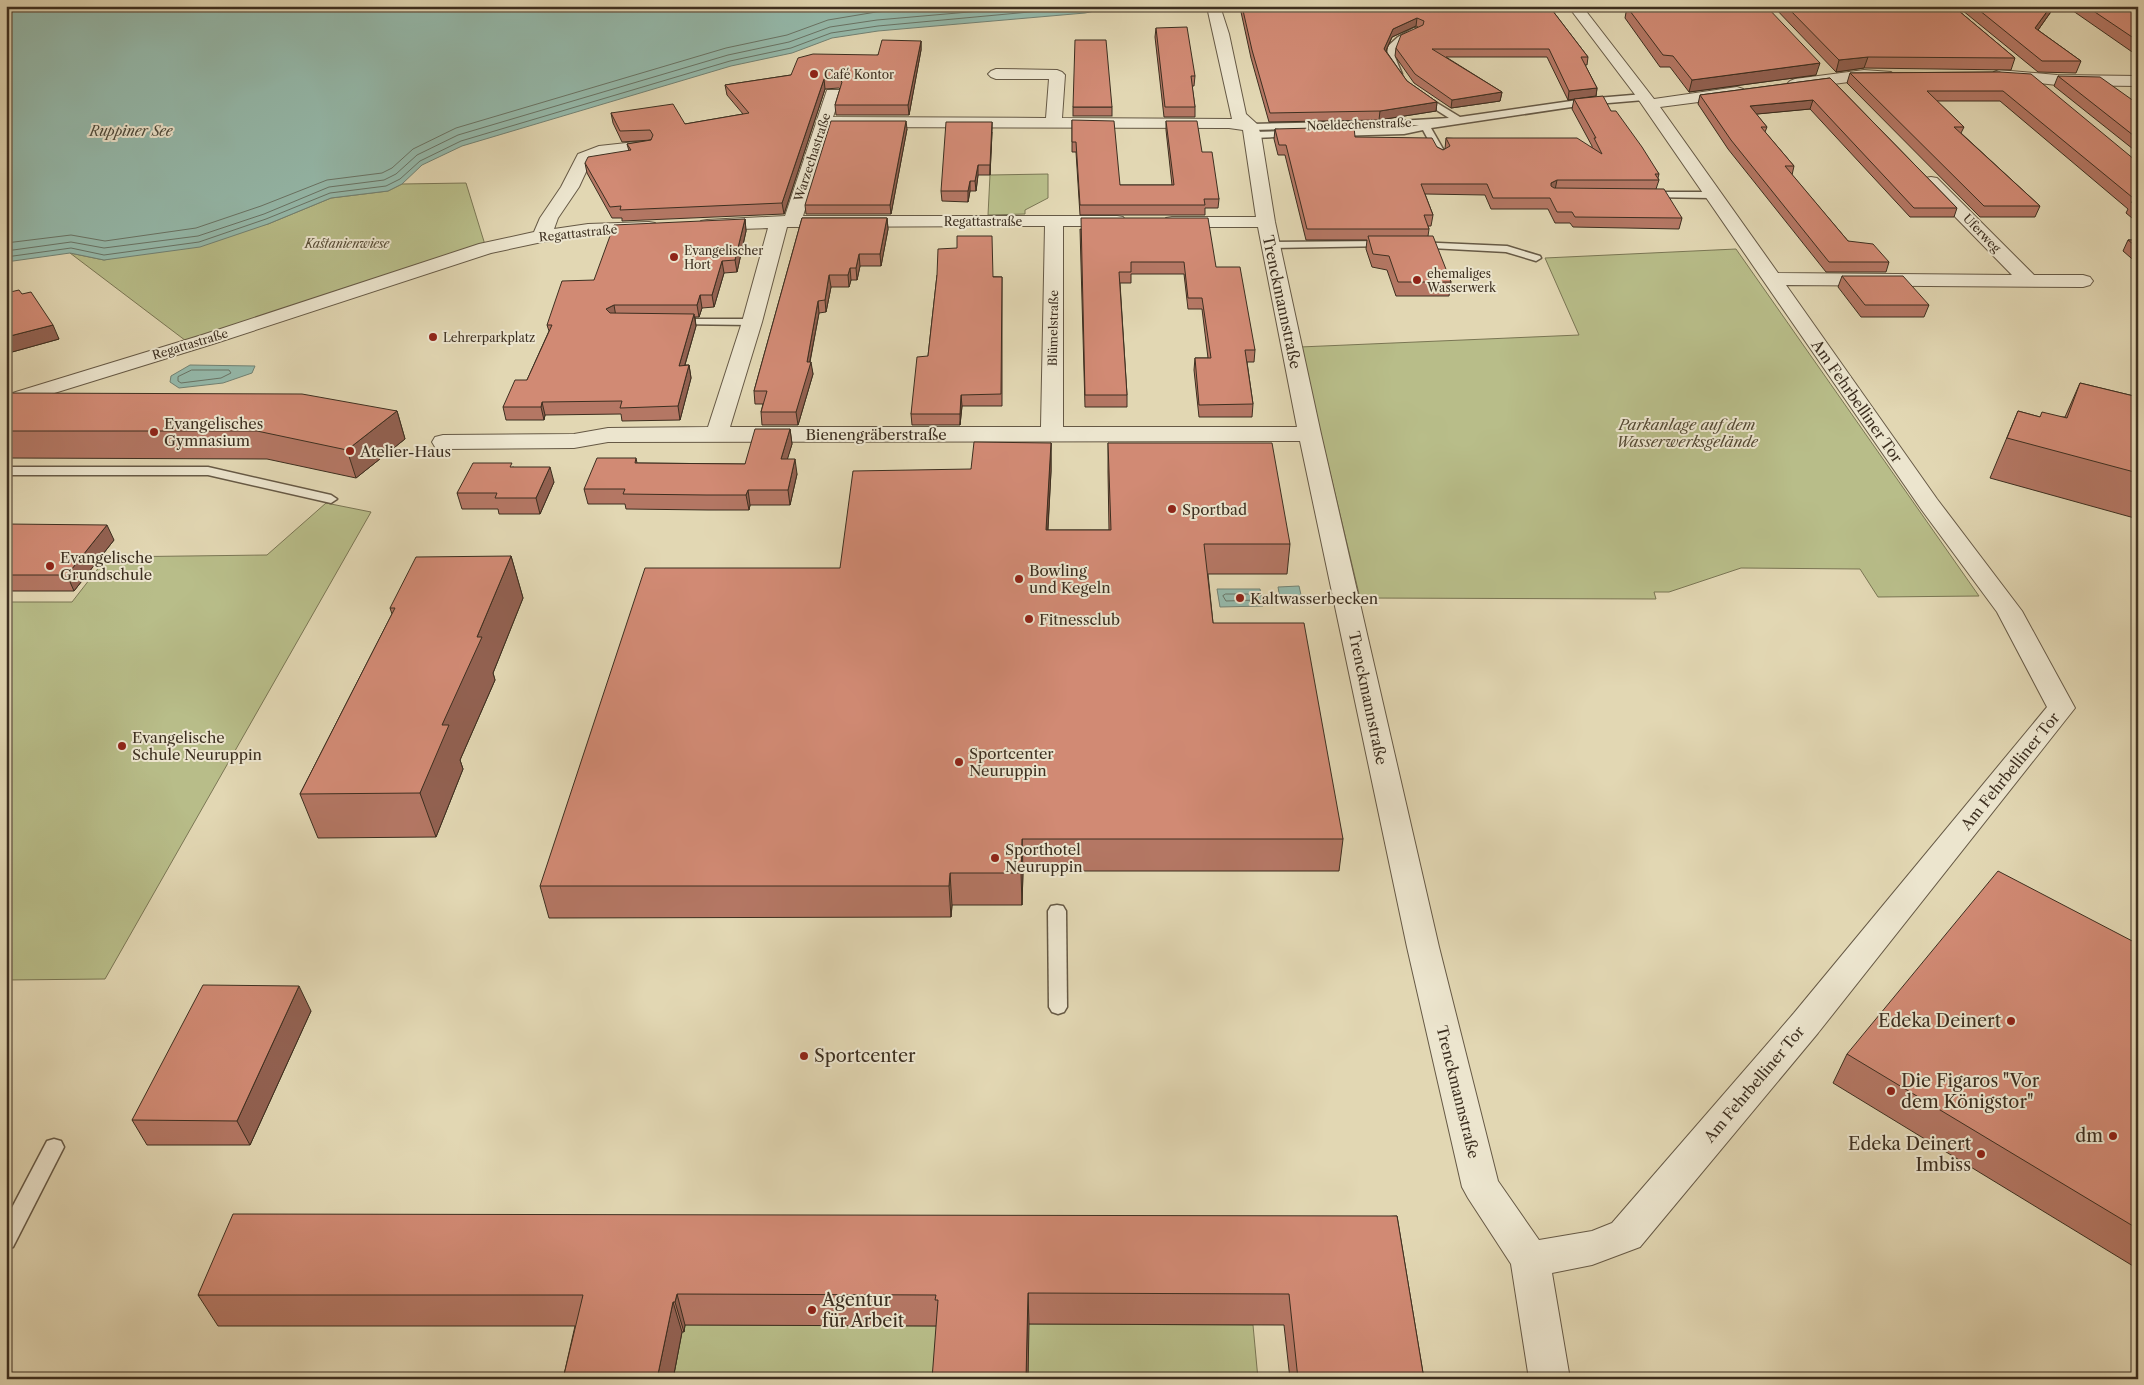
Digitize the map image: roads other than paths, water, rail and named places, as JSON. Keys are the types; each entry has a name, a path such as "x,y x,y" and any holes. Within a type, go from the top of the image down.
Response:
{"street":[{"name":"Am Fehrbelliner Tor","path":"1530,1259 1592,1248 1626,1235 1806,1023 2061,708 2009,611 1929,504 1647,101 1576,6"},
{"name":"Trenckmannstraße","path":"1214,7 1223,32 1238,116 1252,131 1269,234 1310,434 1423,947 1481,1187 1530,1259 1550,1379"},
{"path":"2013,62 2056,98"},
{"path":"1818,64 1844,93"},
{"path":"996,74 1057,76 1054,123"},
{"path":"1783,86 1864,75 1902,75"},
{"path":"1988,75 2057,80 2138,80"},
{"path":"1647,101 1754,90"},
{"name":"Warzechastraße","path":"717,434 785,222 824,122 833,93"},
{"name":"Noeldechenstraße","path":"824,122 1229,123 1252,131"},
{"path":"542,236 549,218 570,187 584,158 599,151 645,146"},
{"name":"Uferweg","path":"1919,169 2028,280"},
{"name":"Blümelstraße","path":"1052,435 1054,221"},
{"name":"Regattastraße","path":"692,225 785,222 1132,222"},
{"path":"1151,222 1269,234"},
{"name":"Regattastraße","path":"6,402 218,336 486,248 542,236 588,230 663,227"},
{"path":"1772,279 2083,281"},
{"name":"Bienengräberstraße","path":"443,442 574,441 608,435 1310,434"}],"lane":[{"path":"1403,80 1398,75 1389,56 1396,41 1418,30"},
{"path":"1413,90 1458,120 1585,102 1647,101"},
{"name":"Noeldechenstraße","path":"1252,131 1458,120"},
{"name":"Noeldechenstraße","path":"1252,131 1404,131 1458,120"},
{"path":"1426,127 1442,156"},
{"path":"1634,195 1712,195"},
{"path":"1269,234 1405,245 1507,249 1536,258"},
{"path":"665,322 752,322"},
{"path":"6,470 208,471 331,499"},
{"path":"1057,912 1058,1007"},
{"path":"6,1240 54,1147"}],"water":[{"name":"Ruppiner See","path":"6,6 1119,6 1085,13 878,31 832,38 792,53 731,66 462,146 422,165 402,184 388,191 331,198 268,224 200,247 104,260 70,253 6,262"},
{"path":"190,365 255,366 252,373 223,383 179,388 170,382 171,376"},
{"path":"1299,586 1303,604 1281,604 1278,587"},
{"name":"Kaltwasserbecken","path":"1217,589 1260,589 1263,606 1220,607"}],"place":[{"name":"Café Kontor","path":"814,74"},
{"name":"Evangelischer Hort","path":"674,257"},
{"name":"ehemaliges Wasserwerk","path":"1417,280"},
{"name":"Lehrerparkplatz","path":"433,337"},
{"name":"Evangelisches Gymnasium","path":"154,432"},
{"name":"Atelier-Haus","path":"350,451"},
{"name":"Sportbad","path":"1172,509"},
{"name":"Evangelische Grundschule","path":"50,566"},
{"name":"Bowling und Kegeln","path":"1019,579"},
{"name":"Kaltwasserbecken","path":"1240,598"},
{"name":"Fitnessclub","path":"1029,619"},
{"name":"Evangelische Schule Neuruppin","path":"122,746"},
{"name":"Sportcenter Neuruppin","path":"959,762"},
{"name":"Sporthotel Neuruppin","path":"995,858"},
{"name":"Edeka Deinert","path":"2011,1021"},
{"name":"Sportcenter","path":"804,1056"},
{"name":"Die Figaros \"Vor dem Königstor\"","path":"1891,1091"},
{"name":"dm","path":"2113,1136"},
{"name":"Edeka Deinert Imbiss","path":"1981,1154"},
{"name":"Agentur für Arbeit","path":"812,1310"}],"park label":[{"name":"Kastanienwiese","path":"347,243"},
{"name":"Parkanlage auf dem Wasserwerksgelände","path":"1687,432"}]}
